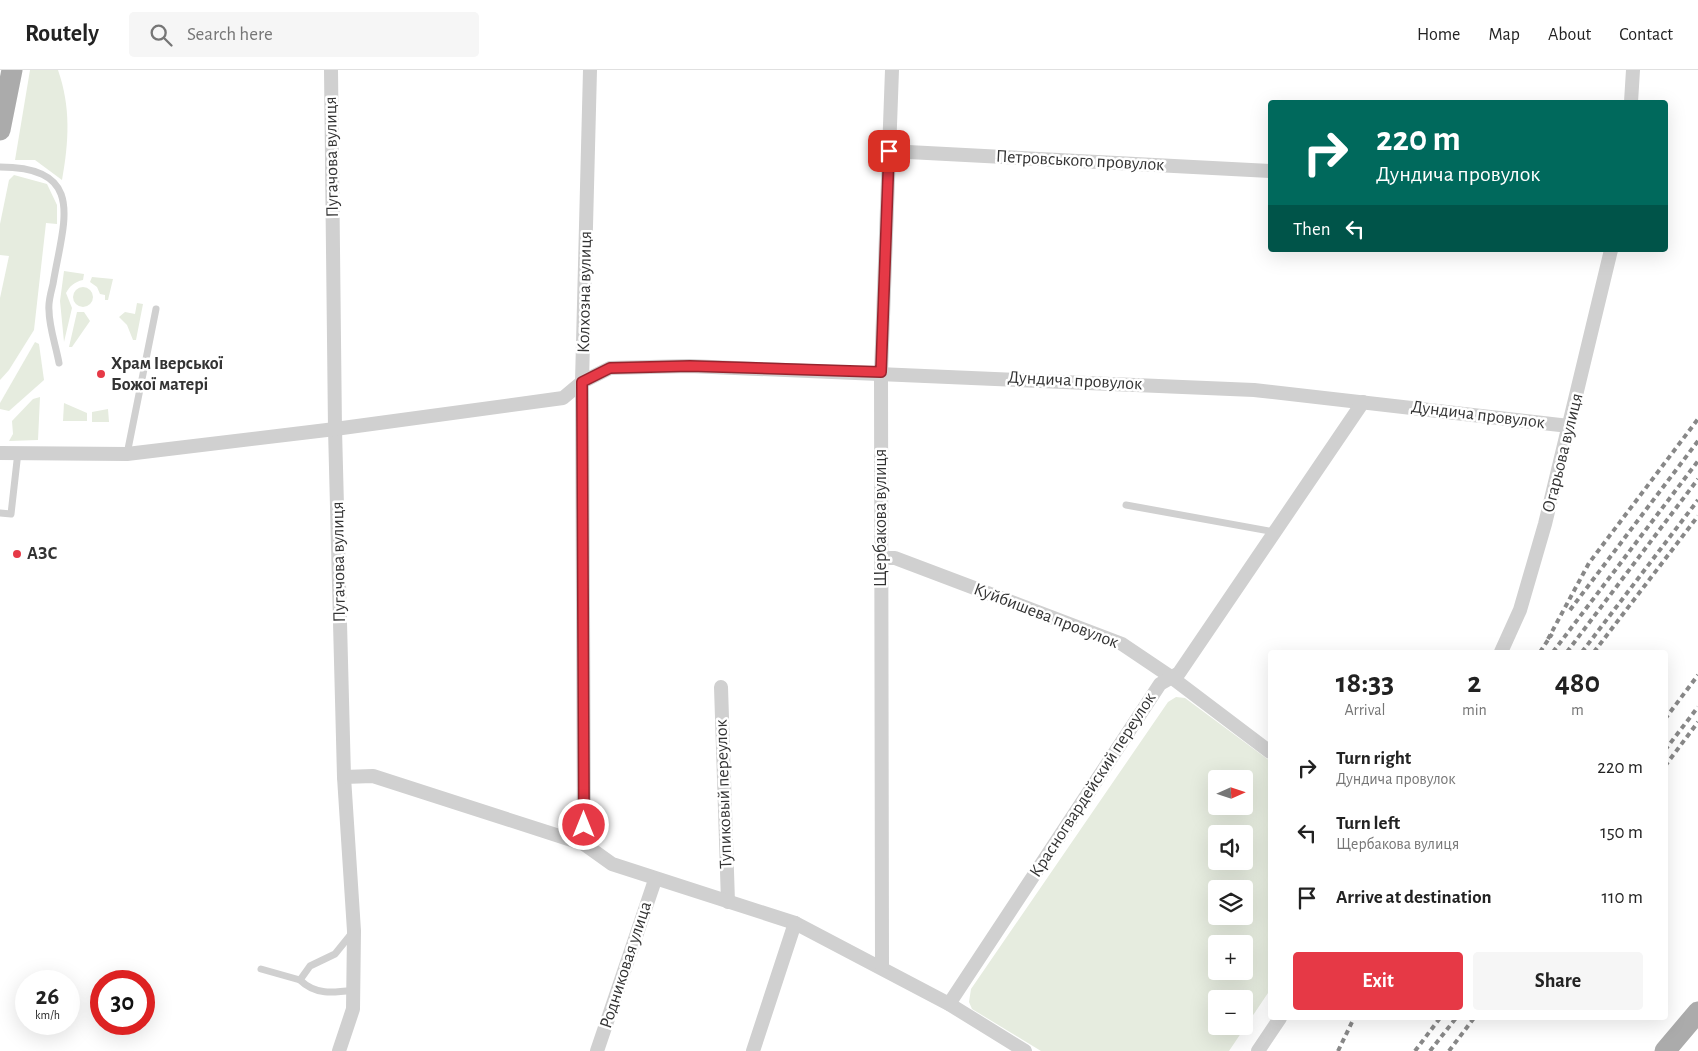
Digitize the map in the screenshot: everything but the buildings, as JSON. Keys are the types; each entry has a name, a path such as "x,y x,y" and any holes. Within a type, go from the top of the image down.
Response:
{"main road":[{"path":"0,130 12,70"},
{"path":"1665,1051 1698,1012"}],"street":[{"name":"Пугачова вулиця","path":"331,70 335,429 344,776 354,931 353,1009 339,1051"},
{"name":"Колхозна вулиця","path":"584,844 582,382 590,70"},
{"name":"Щербакова вулиця","path":"882,967 881,372 892,70"},
{"path":"1631,100 1633,70"},
{"name":"Петровського провулок","path":"889,151 1268,171"},
{"name":"Огарьова вулиця","path":"1502,650 1520,610 1546,524 1611,252"},
{"name":"Дундича провулок","path":"0,453 127,454 335,429 563,398 582,382 610,368 690,366 881,372 1254,390 1569,426"},
{"name":"Красногвардейский переулок","path":"949,1004 1160,684 1180,673 1363,402"},
{"name":"Куйбишева провулок","path":"882,558 895,558 1122,644 1171,677 1268,750"},
{"name":"Тупиковый переулок","path":"721,687 728,902"},
{"path":"344,776 373,776 584,844 612,864 655,880 795,923 882,967 949,1004 1024,1051"},
{"name":"Родниковая улица","path":"598,1051 655,880"},
{"path":"753,1051 795,923"},
{"path":"1258,1051 1279,1020"}],"lane":[{"path":"0,167 20,167 54,179 62,196 65,212 49,310 59,363"},
{"path":"127,454 156,309"},
{"path":"0,513 11,514 18,452"},
{"path":"1126,506 1275,532"},
{"path":"300,980 310,966 335,954 354,931"},
{"path":"261,969 300,980 309,989 335,993 353,990"}],"shaded area":[{"path":"30,70 58,70 65,97 68,125 62,180 35,160 15,160"},
{"path":"14,175 47,184 57,205 57,224 46,223 34,330 9,370 0,380 0,298 9,256 0,255 0,224 9,180"},
{"path":"64,271 84,274 83,280 69,288 66,293 72,308 64,342 60,301"},
{"path":"92,277 113,279 108,300 105,300 105,295 100,294 97,287 90,282"},
{"path":"83,287 90,290 93,297 90,304 83,307 76,304 73,297 76,290"},
{"path":"137,303 143,304 136,340 133,340 127,325 119,317 125,312 135,314"},
{"path":"77,312 84,312 90,321 72,347 69,347"},
{"path":"35,342 39,344 44,380 9,411 0,409 0,403"},
{"path":"40,397 38,440 9,441 13,434 12,421 33,399"},
{"path":"64,403 87,413 87,421 63,421"},
{"path":"108,409 109,422 92,422 92,412"},
{"path":"1176,697 1185,698 1268,760 1268,993 1253,1015 1253,990 1208,990 1208,1035 1240,1035 1229,1051 1041,1051 972,1009 969,1002 971,989 1168,702"}],"railway":[{"path":"1548,639 1589,563 1698,419"},
{"path":"1570,610 1698,441"},
{"path":"1555,650 1698,461"},
{"path":"1569,650 1698,479"},
{"path":"1584,650 1698,500"},
{"path":"1596,650 1698,516"},
{"path":"1541,650 1552,634"},
{"path":"1668,715 1698,675"},
{"path":"1668,746 1698,707"},
{"path":"1668,762 1698,722"},
{"path":"1338,1051 1353,1020"},
{"path":"1415,1051 1438,1020"},
{"path":"1430,1051 1454,1020"},
{"path":"1449,1051 1472,1020"}],"place":[{"name":"Храм Іверської Божої матері","path":"101,374"},
{"name":"АЗС","path":"17,554"}],"route":[{"path":"584,825 582,382 610,368 690,366 881,372 889,151"}]}
